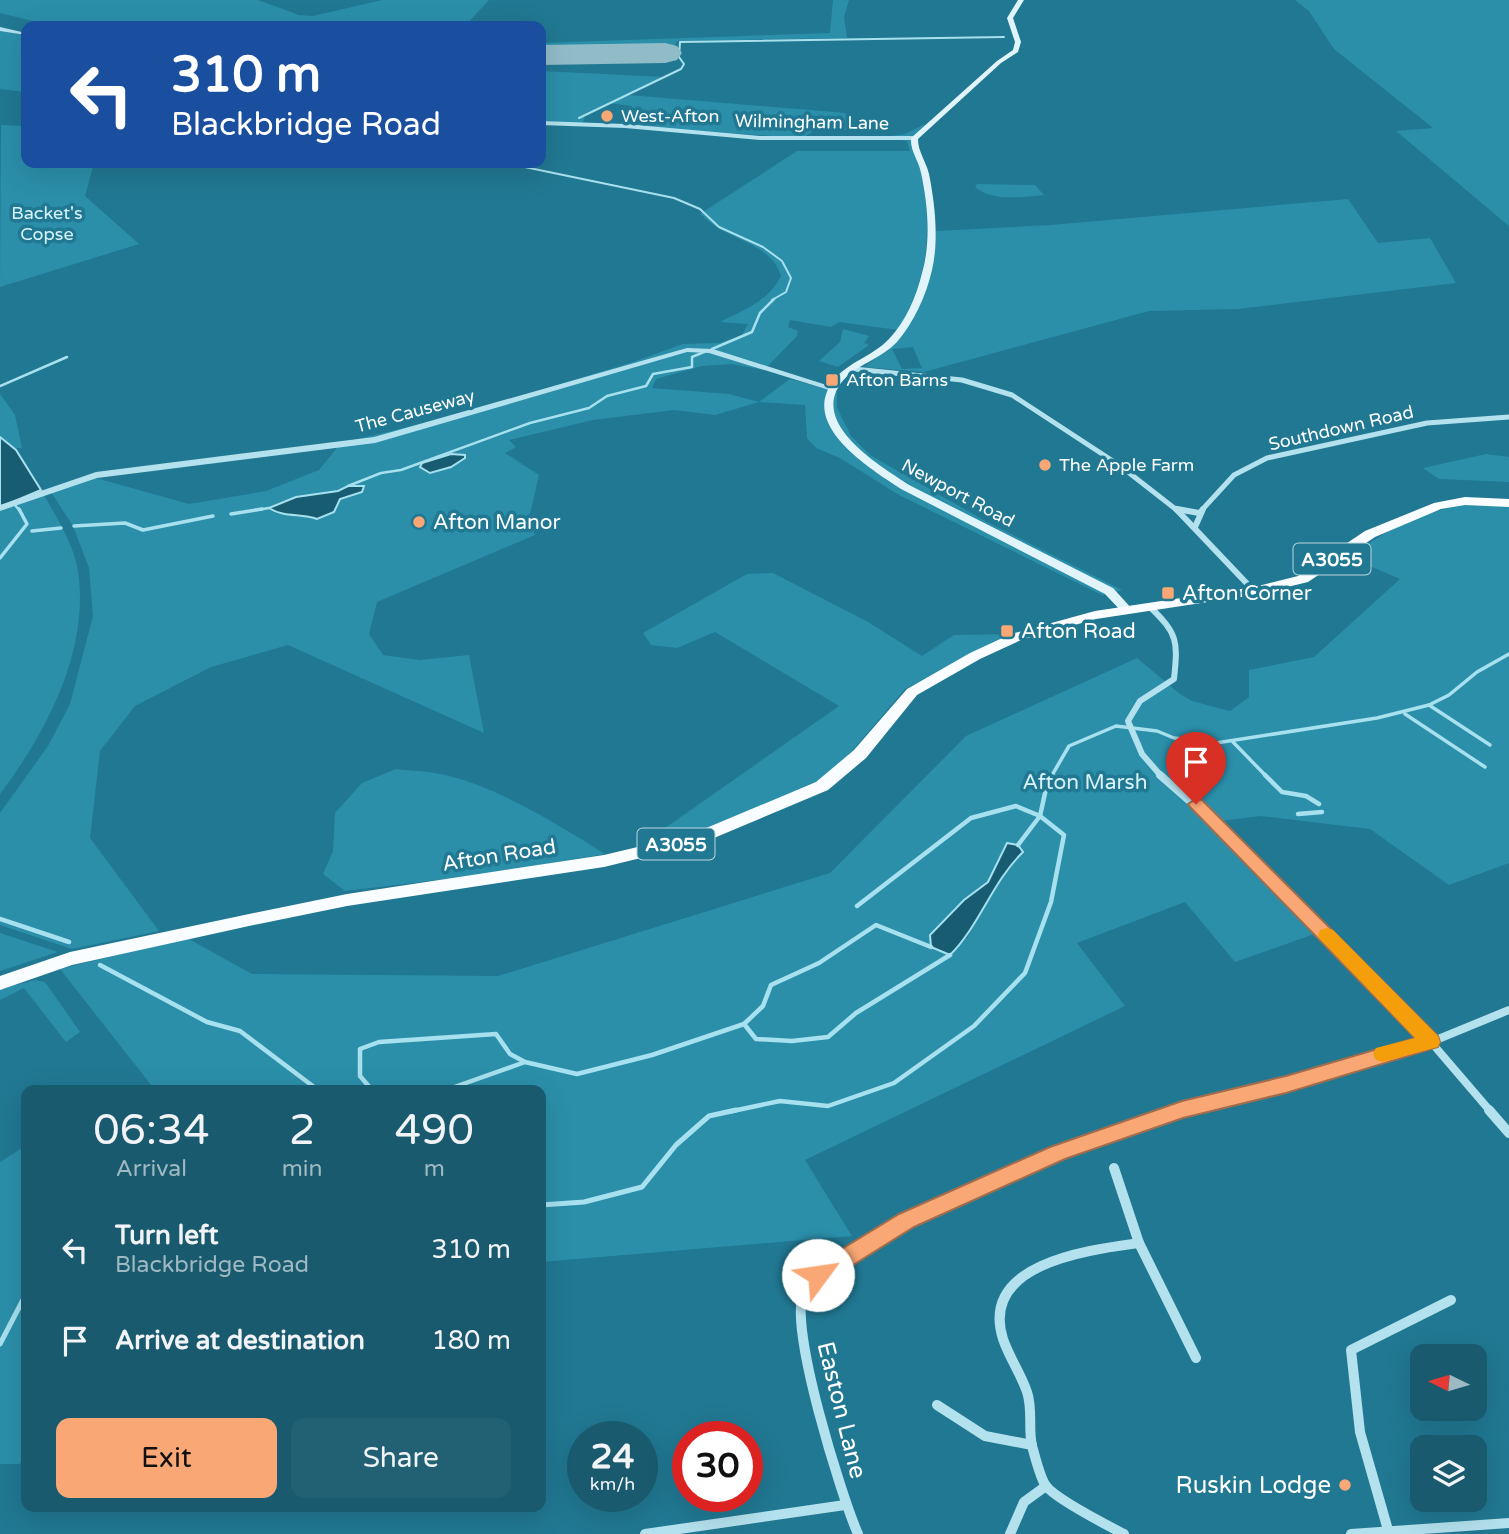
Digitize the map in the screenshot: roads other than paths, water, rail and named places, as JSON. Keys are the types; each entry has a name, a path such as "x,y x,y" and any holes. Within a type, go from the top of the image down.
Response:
{"main road":[{"path":"832,388 841,378 887,348 910,315 928,268 931,230 925,176 914,145 915,138 999,62 1016,51 1018,43 1010,18 1021,0"},
{"name":"Newport Road","path":"832,388 828,402 833,422 842,438 862,457 907,488 1109,591 1127,610"},
{"name":"Afton Road","path":"0,983 70,959 164,939 348,901 604,861 696,839 822,786 860,754 912,692 975,656 1016,637 1060,624 1127,610 1254,591 1303,579 1370,534 1447,503 1509,503"}],"street":[{"path":"0,29 21,33"},
{"name":"Wilmingham Lane","path":"546,123 625,126 760,138 915,138"},
{"name":"The Causeway","path":"2,508 86,477 375,440 691,350 710,351 832,388"},
{"path":"854,369 962,380 1012,395 1119,465 1176,509 1254,591"},
{"name":"Southdown Road","path":"1195,527 1199,513 1234,475 1268,458 1427,423 1509,417"},
{"path":"1176,509 1199,513"},
{"path":"1150,607 1175,629 1179,641 1174,678 1140,701 1128,722 1130,736 1165,781 1196,804 1223,830 1431,1042 1509,1133"},
{"name":"Easton Lane","path":"858,1534 845,1506 803,1343 799,1310 804,1293 818,1275 907,1220 1058,1153 1182,1110 1286,1085 1431,1042 1509,1010"},
{"path":"1114,1168 1139,1243 1196,1358"},
{"path":"1124,1534 1046,1486 1032,1445 1028,1394 1002,1337 1000,1305 1015,1280 1038,1268 1084,1251 1139,1243"},
{"path":"1388,1530 1360,1432 1351,1350 1451,1300"},
{"path":"937,1405 985,1436 1032,1445"},
{"path":"1010,1534 1024,1502 1046,1486"},
{"path":"645,1534 845,1506"},
{"path":"1351,1534 1509,1523"}],"waterway":[{"path":"579,118 681,69 684,64 679,57 680,42 1004,37"},
{"path":"529,168 674,198 700,209 719,227 763,247 782,261 791,278 786,292 772,300"},
{"path":"712,349 752,332 760,313 774,299"},
{"path":"348,486 381,473 401,470 530,423 589,408 607,396 646,386 653,374 692,367 692,357 704,352"},
{"path":"0,386 67,357"},
{"path":"14,504 20,511"},
{"path":"250,511 269,508"},
{"path":"0,558 27,524 19,509"},
{"path":"231,514 262,509"},
{"path":"74,526 125,523 143,530 213,516"},
{"path":"32,531 61,528"},
{"path":"1429,705 1449,695 1477,672 1509,654"},
{"path":"1051,777 1069,746 1116,726 1157,731 1174,738 1216,743 1377,718 1429,705"},
{"path":"1429,705 1490,745"},
{"path":"1405,714 1485,767"},
{"path":"1233,742 1267,777"},
{"path":"1040,816 1047,784 1052,775"},
{"path":"1267,777 1282,792 1306,796 1319,804"},
{"path":"857,906 971,818 1016,806 1040,816"},
{"path":"1298,814 1322,812"},
{"path":"728,1112 780,1101 828,1106 894,1083 974,1026 1025,973 1051,902 1064,835 1040,816"},
{"path":"1018,845 1040,816"},
{"path":"0,919 69,942"},
{"path":"744,1024 763,1006 771,985 819,963 876,925 931,947"},
{"path":"744,1024 756,1039 792,1041 828,1037 856,1013 950,955"},
{"path":"100,965 207,1022 240,1031 311,1085"},
{"path":"525,1062 577,1074 652,1055 744,1024"},
{"path":"368,1085 360,1076 360,1049 379,1042 496,1034 510,1054 525,1062"},
{"path":"460,1085 525,1062"},
{"path":"546,1205 584,1202 642,1187 676,1145 709,1116 736,1110"},
{"path":"0,1344 21,1304"}],"place":[{"name":"West-Afton","path":"607,116"},
{"name":"Afton Barns","path":"832,380"},
{"name":"The Apple Farm","path":"1045,465"},
{"name":"Afton Manor","path":"419,522"},
{"name":"Afton Corner","path":"1168,593"},
{"name":"Afton Road","path":"1007,631"},
{"name":"Ruskin Lodge","path":"1345,1485"}],"park label":[{"name":"Backet's Copse","path":"47,223"},
{"name":"Afton Marsh","path":"1085,782"}]}
